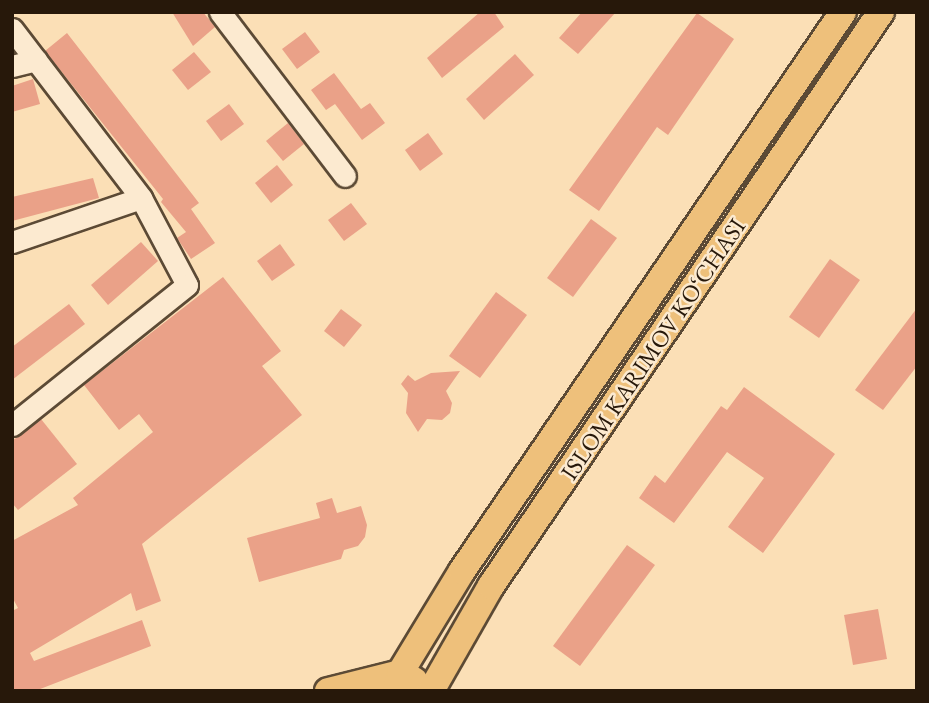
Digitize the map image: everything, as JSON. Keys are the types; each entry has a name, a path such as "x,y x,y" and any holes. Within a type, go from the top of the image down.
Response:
{"main road":[{"name":"ISLOM KARIMOV KO‘CHASI","path":"398,682 461,572 843,12"},
{"name":"ISLOM KARIMOV KO‘CHASI","path":"431,690 491,586 656,348 881,12"},
{"path":"627,331 656,348"},
{"path":"328,691 398,682 431,690"}],"street":[{"path":"220,12 345,176"},
{"path":"12,29 141,198 187,285 12,425"},
{"path":"12,66 36,60"},
{"path":"12,242 141,198"}],"building":[{"path":"172,12 203,12 215,27 193,46"},
{"path":"480,12 494,12 504,27 442,78 427,58"},
{"path":"582,12 616,12 578,54 559,38"},
{"path":"697,13 734,39 668,135 657,127 599,211 569,190"},
{"path":"305,32 320,52 297,69 282,49"},
{"path":"67,33 199,203 191,209 215,243 191,259 177,238 186,232 161,202 163,199 45,51"},
{"path":"194,52 211,72 188,90 172,70"},
{"path":"515,54 534,75 484,120 466,99"},
{"path":"334,73 361,109 370,103 385,123 362,140 335,104 326,110 311,90"},
{"path":"33,79 40,104 12,112 12,86"},
{"path":"229,104 244,124 221,141 206,121"},
{"path":"288,123 304,144 283,161 266,141"},
{"path":"428,133 443,154 420,171 405,150"},
{"path":"277,165 293,185 271,203 255,183"},
{"path":"93,178 99,198 12,221 12,197"},
{"path":"351,203 367,224 344,241 328,220"},
{"path":"591,219 617,238 573,297 547,278"},
{"path":"141,242 158,261 108,305 91,285"},
{"path":"280,244 295,265 272,281 257,261"},
{"path":"830,259 860,280 819,338 789,317"},
{"path":"223,277 281,351 262,366 302,415 142,544 161,601 136,611 131,593 30,653 34,661 142,620 151,646 35,691 12,691 12,611 18,608 12,597 12,541 78,505 73,498 153,432 139,414 119,430 84,385"},
{"path":"496,292 527,315 480,378 449,356"},
{"path":"69,304 85,324 12,380 12,347"},
{"path":"917,308 917,366 883,410 855,390"},
{"path":"341,309 362,325 344,347 324,331"},
{"path":"460,371 446,391 452,403 450,413 442,420 427,419 418,432 406,413 408,393 401,384 408,375 415,381 431,373"},
{"path":"744,387 835,454 763,553 728,527 764,478 727,452 674,523 639,498 655,475 665,483 721,406 727,410"},
{"path":"41,419 77,464 18,510 12,503 12,441"},
{"path":"332,498 337,513 361,506 367,525 365,537 358,546 344,550 341,559 259,582 247,538 320,518 316,503"},
{"path":"627,545 655,565 580,666 553,646"},
{"path":"878,609 887,659 853,665 844,615"}]}
